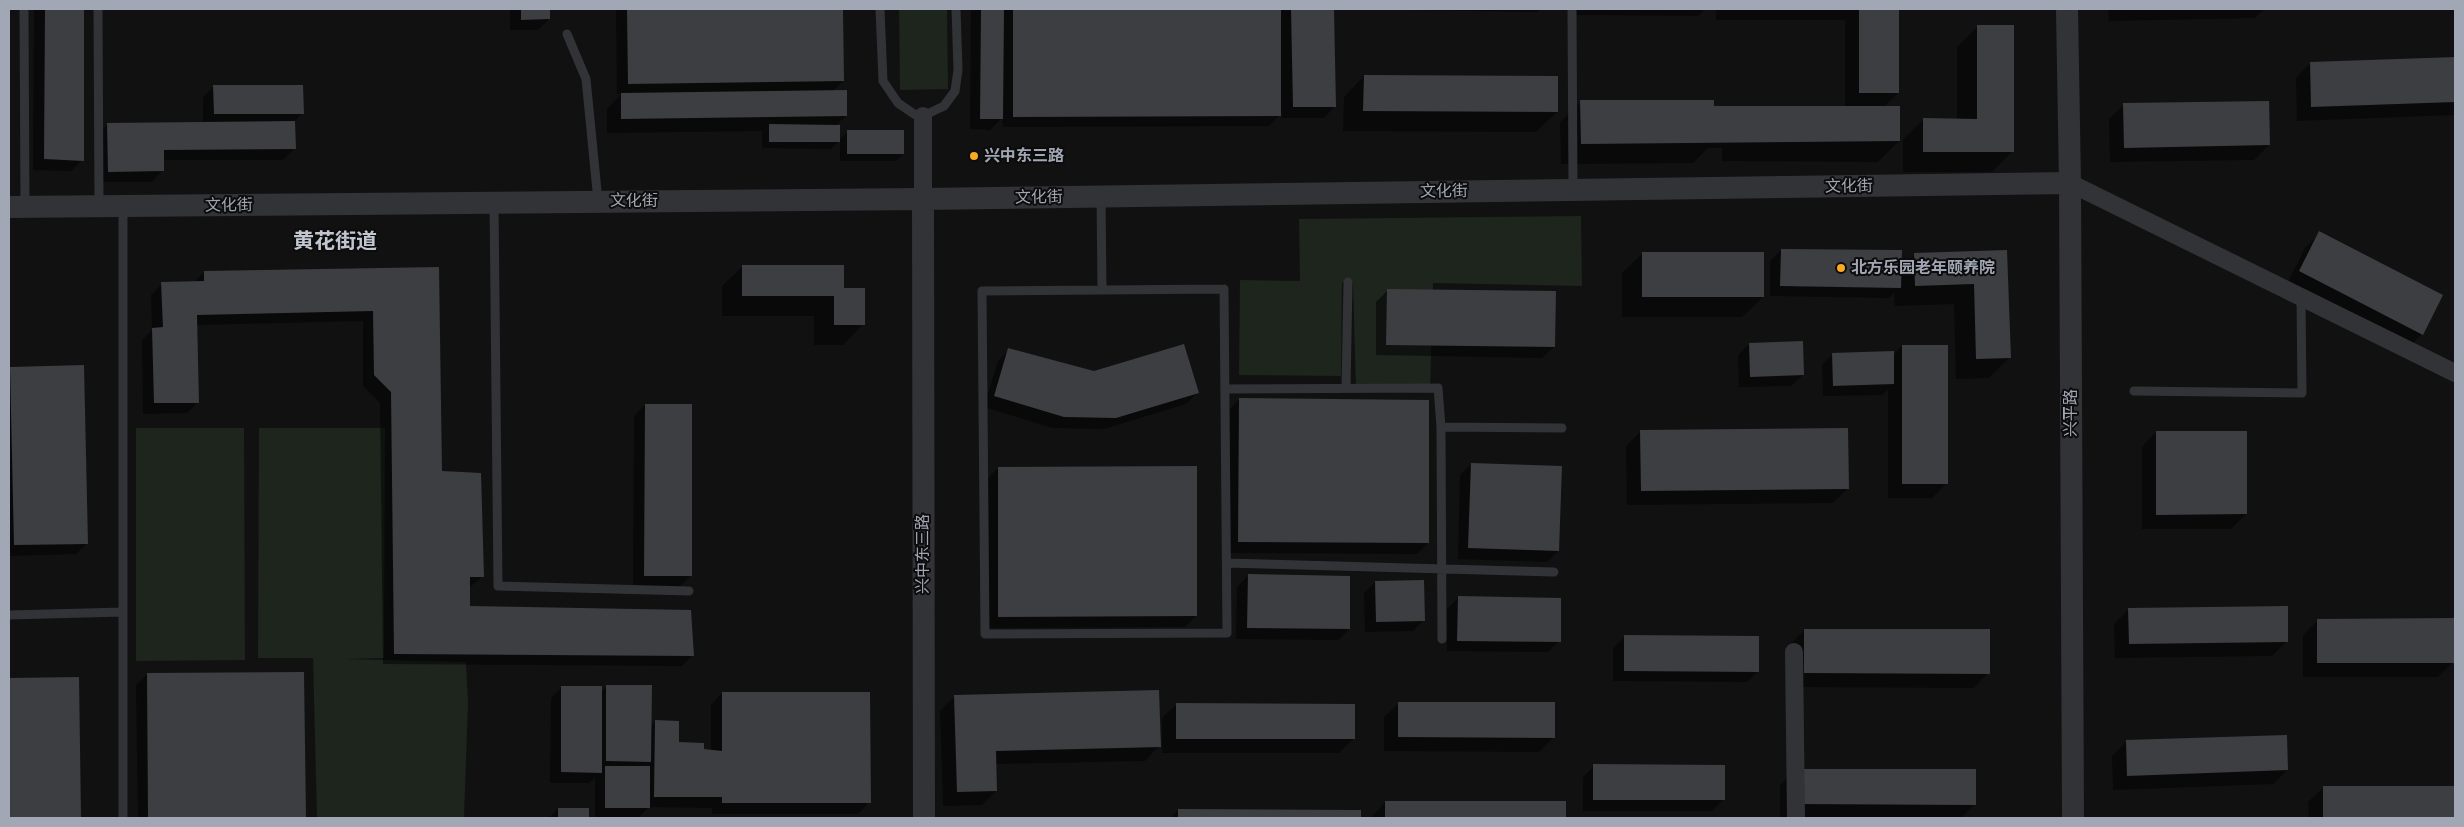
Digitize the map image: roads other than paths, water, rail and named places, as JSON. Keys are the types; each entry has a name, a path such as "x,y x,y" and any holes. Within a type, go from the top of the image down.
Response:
{"street":[{"name":"兴平路","path":"2067,9 2070,183 2073,818"},
{"path":"923,116 923,199"},
{"name":"文化街","path":"17,207 923,199 2070,183"},
{"path":"2070,183 2455,373"},
{"name":"兴中东三路","path":"923,199 924,818"},
{"path":"1794,652 1796,818"}],"lane":[{"path":"17,207 24,9"},
{"path":"98,9 99,206"},
{"path":"880,9 883,81 898,104 914,114 923,116 944,106 955,91 958,70 956,9"},
{"path":"1572,9 1573,190"},
{"path":"567,34 586,79 598,202"},
{"path":"1101,196 1102,290"},
{"path":"494,203 498,586 689,591"},
{"path":"123,206 123,818"},
{"path":"1346,388 1348,282"},
{"path":"1224,289 1227,633 985,634 982,291 1102,290 1224,289"},
{"path":"2134,390 2302,393 2301,297"},
{"path":"1225,389 1438,388 1441,427 1442,639"},
{"path":"1441,427 1562,428"},
{"path":"1227,563 1554,572"},
{"path":"9,615 123,612"}],"place":[{"name":"兴中东三路","path":"974,156"},
{"name":"北方乐园老年颐养院","path":"1841,268"}],"district":[{"name":"黄花街道","path":"335,241"}]}
